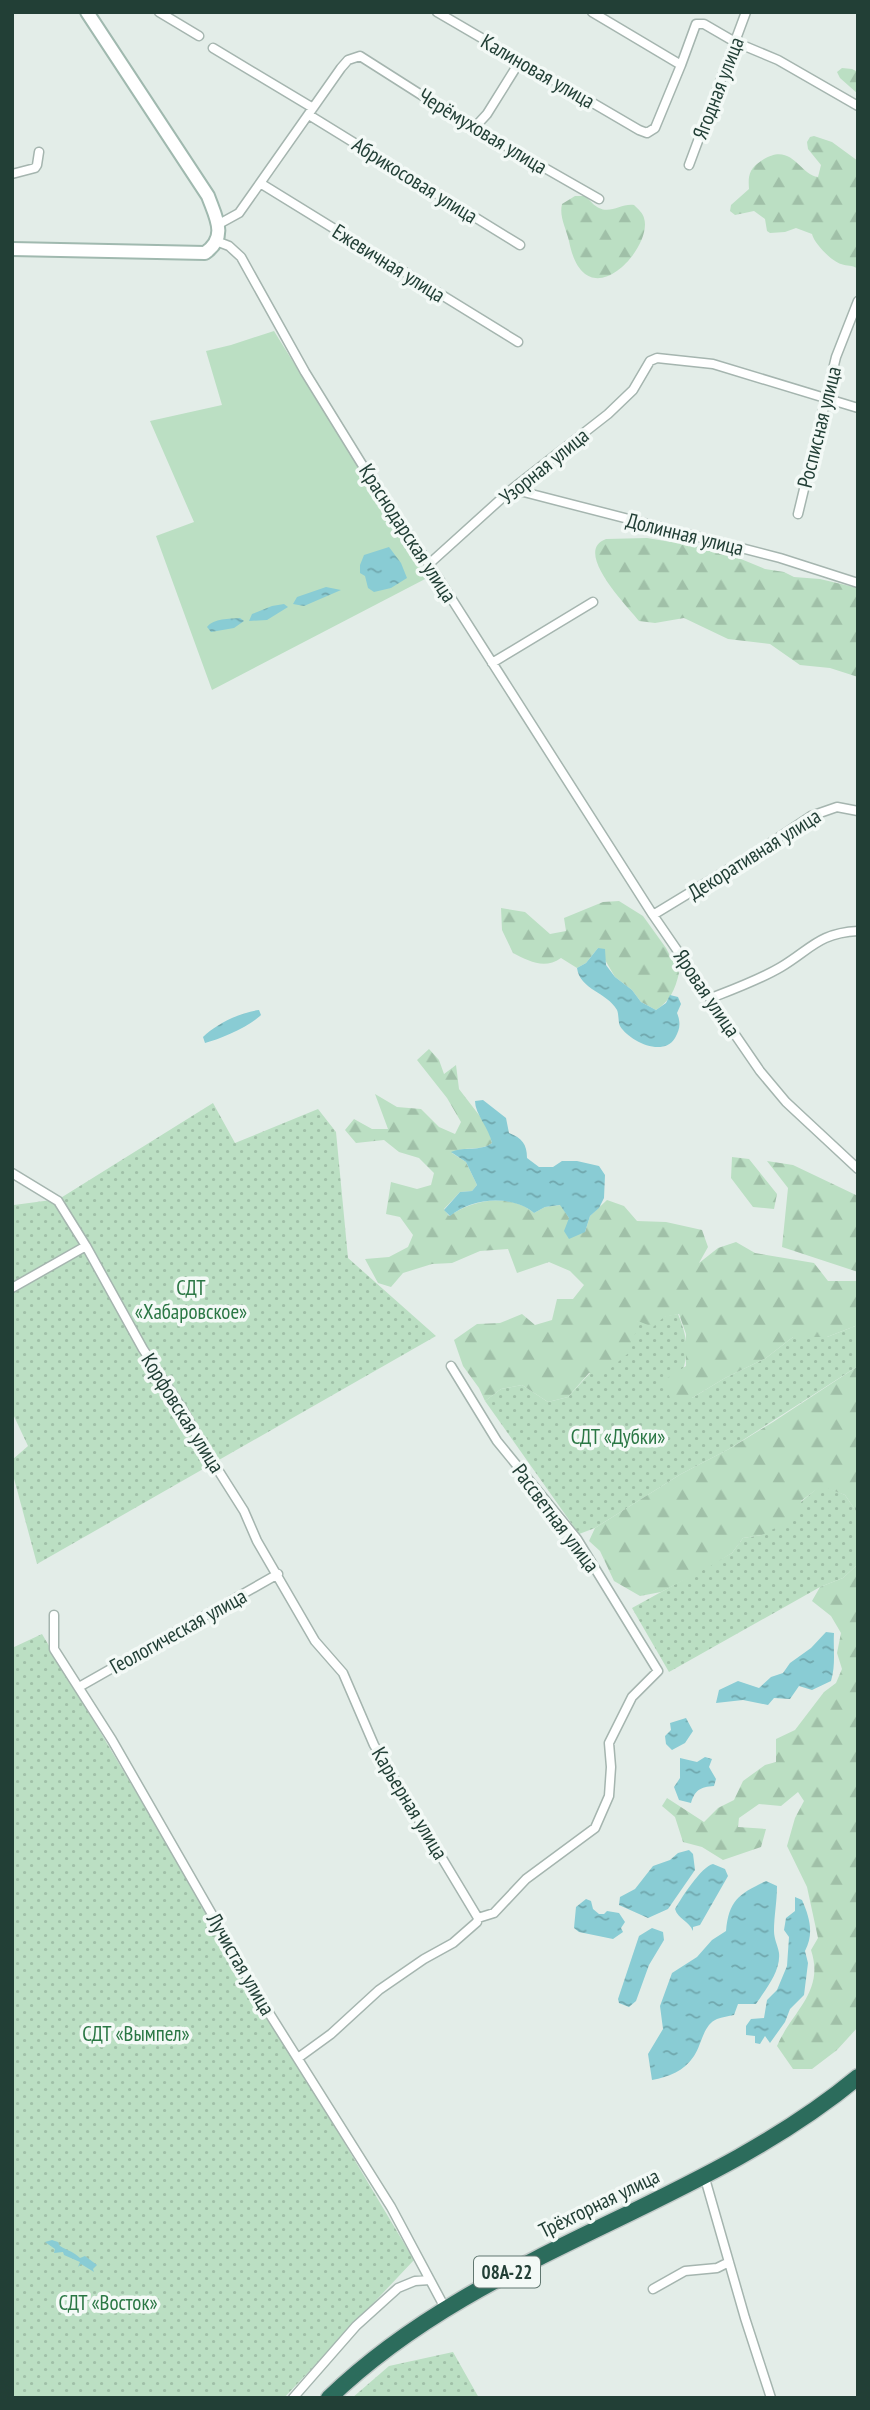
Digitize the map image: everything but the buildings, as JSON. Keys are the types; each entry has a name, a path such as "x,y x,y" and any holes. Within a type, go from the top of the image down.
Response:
{"highway":[{"name":"Трёхгорная улица","path":"329,2398 391,2344 445,2308 526,2263 767,2141 858,2077"}],"street":[{"path":"12,249 205,253 216,241 219,224 208,196 87,12"},
{"path":"159,12 199,36"},
{"name":"Калиновая улица","path":"437,12 647,133 655,128 681,65"},
{"path":"592,12 681,65 698,23 778,60 858,106"},
{"name":"Ягодная улица","path":"689,164 746,12"},
{"name":"Абрикосовая улица","path":"213,48 520,245"},
{"name":"Черёмуховая улица","path":"311,111 348,60 360,56 599,199"},
{"path":"475,127 520,61"},
{"path":"219,224 239,213 311,111"},
{"path":"12,174 35,168 40,152"},
{"name":"Ежевичная улица","path":"260,183 518,342"},
{"name":"Краснодарская улица","path":"216,241 229,246 241,257 305,372 363,466 600,830"},
{"name":"Росписная улица","path":"798,514 836,357 858,302"},
{"name":"Узорная улица","path":"429,564 512,489 608,414 633,390 650,361 657,358 713,364 827,401"},
{"path":"827,401 858,408"},
{"name":"Долинная улица","path":"512,489 780,558 858,583"},
{"path":"492,663 593,602"},
{"name":"Декоративная улица","path":"653,915 811,816 837,807 858,811"},
{"name":"Яровая улица","path":"600,830 653,915 760,1071 786,1102 858,1170"},
{"path":"711,998 782,966 826,937 839,932 858,931"},
{"name":"Корфовская улица","path":"12,1173 58,1201 143,1349 230,1489"},
{"path":"12,1288 86,1246"},
{"name":"Рассветная улица","path":"451,1366 498,1441 576,1539 659,1671 632,1697 608,1743 610,1796 595,1828 526,1879 494,1913 478,1918"},
{"name":"Карьерная улица","path":"230,1489 315,1641 343,1674 374,1745 478,1918"},
{"name":"Геологическая улица","path":"79,1687 278,1574"},
{"name":"Лучистая улица","path":"54,1615 54,1649 112,1740 251,1983 391,2207 445,2308"},
{"path":"298,2058 331,2034 379,1990 453,1943 477,1922 478,1918"},
{"path":"704,2175 771,2398"},
{"path":"653,2289 685,2272 717,2268 729,2262"},
{"path":"293,2398 356,2326 398,2288 415,2281 430,2280"}],"green space":[{"path":"842,68 858,72 858,94 840,78 837,72"},
{"path":"814,136 832,142 858,161 858,269 833,259 819,247 812,234 796,228 770,233 767,231 765,219 754,211 735,215 730,211 731,205 749,189 749,177 754,167 772,156 788,156 805,171 818,177 821,165 808,149 807,142"},
{"path":"575,196 585,196 603,210 634,205 643,216 644,231 639,246 616,272 602,278 589,276 577,265 561,209 562,204"},
{"path":"274,331 427,578 212,690 156,536 194,522 150,421 222,405 206,351"},
{"path":"647,538 719,550 765,569 784,572 794,577 820,579 858,588 858,677 830,668 800,665 770,644 728,639 684,618 655,623 639,621 606,579 595,555 597,545 606,539"},
{"path":"619,901 643,916 666,948 679,973 671,994 656,1010 641,1002 632,990 615,977 598,948 586,963 577,968 561,958 555,962 537,963 513,953 502,930 501,908 525,912 550,934 566,931 564,918 603,902"},
{"path":"429,1049 439,1060 444,1074 456,1065 459,1089 489,1128 492,1143 452,1153 466,1162 477,1185 472,1191 460,1192 444,1209 449,1216 480,1202 514,1203 534,1213 545,1207 561,1205 569,1218 585,1232 590,1216 607,1200 624,1206 637,1221 666,1222 702,1230 708,1247 699,1263 718,1248 736,1242 755,1253 814,1263 828,1281 858,1281 858,1325 827,1337 793,1337 766,1358 692,1398 670,1398 664,1380 686,1366 686,1334 679,1314 664,1317 653,1327 638,1321 631,1351 605,1373 589,1373 568,1397 548,1402 522,1385 501,1389 485,1401 463,1366 454,1340 477,1324 500,1323 522,1314 535,1325 552,1320 557,1299 573,1299 584,1285 570,1271 549,1262 517,1273 508,1249 480,1251 452,1263 432,1264 403,1273 391,1287 378,1283 365,1259 389,1257 408,1247 413,1235 400,1217 386,1214 391,1182 417,1189 431,1185 434,1173 419,1158 399,1152 384,1140 356,1143 345,1130 354,1119 372,1129 388,1129 375,1094 397,1107 421,1109 439,1127 455,1134 461,1122 447,1098 417,1060"},
{"name":"СДТ «Хабаровское»","path":"213,1103 235,1143 318,1109 336,1132 348,1258 436,1336 37,1564 12,1471 12,1460 28,1446 12,1412 12,1199 14,1205 59,1199"},
{"path":"732,1157 749,1159 777,1194 774,1209 753,1207 731,1178"},
{"path":"767,1161 793,1165 858,1196 858,1272 782,1247 788,1188"},
{"name":"СДТ «Дубки»","path":"678,1314 687,1348 681,1376 670,1398 692,1398 766,1358 793,1337 827,1337 858,1325 858,1366 729,1449 681,1474 595,1528 579,1534 485,1401 501,1389 522,1385 548,1402 568,1397 638,1321"},
{"path":"858,1366 858,1514 845,1495 821,1486 801,1501 798,1516 762,1535 743,1538 732,1553 661,1592 640,1596 614,1581 600,1551 589,1541 595,1528 681,1474 773,1422"},
{"path":"821,1485 845,1495 858,1514 858,1564 843,1578 820,1587 669,1672 632,1608 732,1553 743,1538 762,1535"},
{"path":"858,1564 858,2027 837,2050 812,2069 793,2069 777,2046 810,1990 814,1978 811,1950 818,1938 807,1887 787,1846 795,1818 804,1801 798,1792 781,1806 759,1804 739,1818 738,1827 766,1829 761,1847 723,1860 702,1847 683,1842 675,1817 662,1806 667,1798 704,1822 718,1808 734,1800 743,1781 765,1765 776,1762 776,1739 795,1730 824,1692 836,1683 842,1669 837,1653 841,1633 831,1616 812,1601 820,1587 843,1578"},
{"name":"СДТ «Вымпел»","path":"42,1634 414,2260 284,2398 12,2398 12,1648"},
{"path":"453,2352 479,2398 352,2398 389,2366"}],"water":[{"path":"389,547 401,563 407,578 391,588 374,592 368,588 365,576 360,573 360,565 364,555"},
{"path":"326,587 341,590 304,606 293,604 297,597"},
{"path":"284,604 288,607 267,620 249,621 252,614"},
{"path":"240,618 244,621 234,628 211,632 207,627 218,620"},
{"path":"598,948 605,949 606,965 641,1002 656,1010 666,1003 670,995 678,997 681,1004 677,1013 679,1029 670,1044 663,1047 646,1045 624,1032 613,1004 583,981 577,968 586,963"},
{"path":"259,1010 261,1015 250,1023 205,1043 203,1037 222,1023 244,1013"},
{"path":"483,1100 506,1118 509,1133 523,1142 527,1158 539,1167 553,1167 562,1161 599,1166 605,1175 604,1198 599,1208 590,1216 585,1232 569,1239 564,1231 569,1218 560,1205 545,1207 534,1213 514,1203 492,1201 469,1205 450,1216 444,1210 460,1192 472,1191 477,1185 466,1162 451,1152 492,1143 476,1106 475,1101"},
{"path":"826,1632 834,1633 831,1681 812,1690 799,1686 790,1699 774,1698 768,1705 743,1700 716,1703 719,1690 738,1681 759,1688 771,1677 783,1673 790,1663 811,1648"},
{"path":"686,1718 693,1731 685,1743 672,1750 666,1744 665,1736 671,1730 670,1723"},
{"path":"705,1757 712,1759 709,1767 716,1779 714,1786 699,1790 691,1803 679,1800 674,1787 680,1778 680,1758 697,1762"},
{"path":"689,1850 693,1854 695,1870 668,1909 648,1918 619,1905 620,1897 635,1889 653,1866"},
{"path":"713,1864 725,1869 728,1876 700,1925 693,1927 693,1931 675,1909 698,1876"},
{"path":"766,1881 777,1886 774,1931 779,1960 772,1980 756,2004 738,2004 734,2015 712,2022 686,2066 670,2075 652,2080 648,2054 663,2029 660,2006 672,1973 697,1957 712,1940 726,1931 727,1920 737,1899"},
{"path":"795,1897 802,1900 810,1926 805,1951 808,1963 804,1995 790,2009 785,2022 770,2043 765,2036 760,2044 755,2043 755,2036 746,2035 746,2026 751,2019 764,2018 767,2000 777,1990 787,1966 789,1937 784,1930 786,1918 795,1911"},
{"path":"586,1899 591,1901 593,1909 599,1914 607,1911 619,1913 625,1922 621,1928 623,1932 613,1939 579,1932 574,1928 576,1907"},
{"path":"652,1928 663,1932 664,1940 649,1965 636,2001 629,2007 619,2003 618,1999 639,1936"},
{"path":"52,2240 80,2258 85,2256 97,2265 93,2269 94,2272 81,2264 78,2267 80,2262 63,2252 54,2253 55,2249 45,2242"}],"park label":[{"name":"СДТ «Восток»","path":"108,2302"}]}
